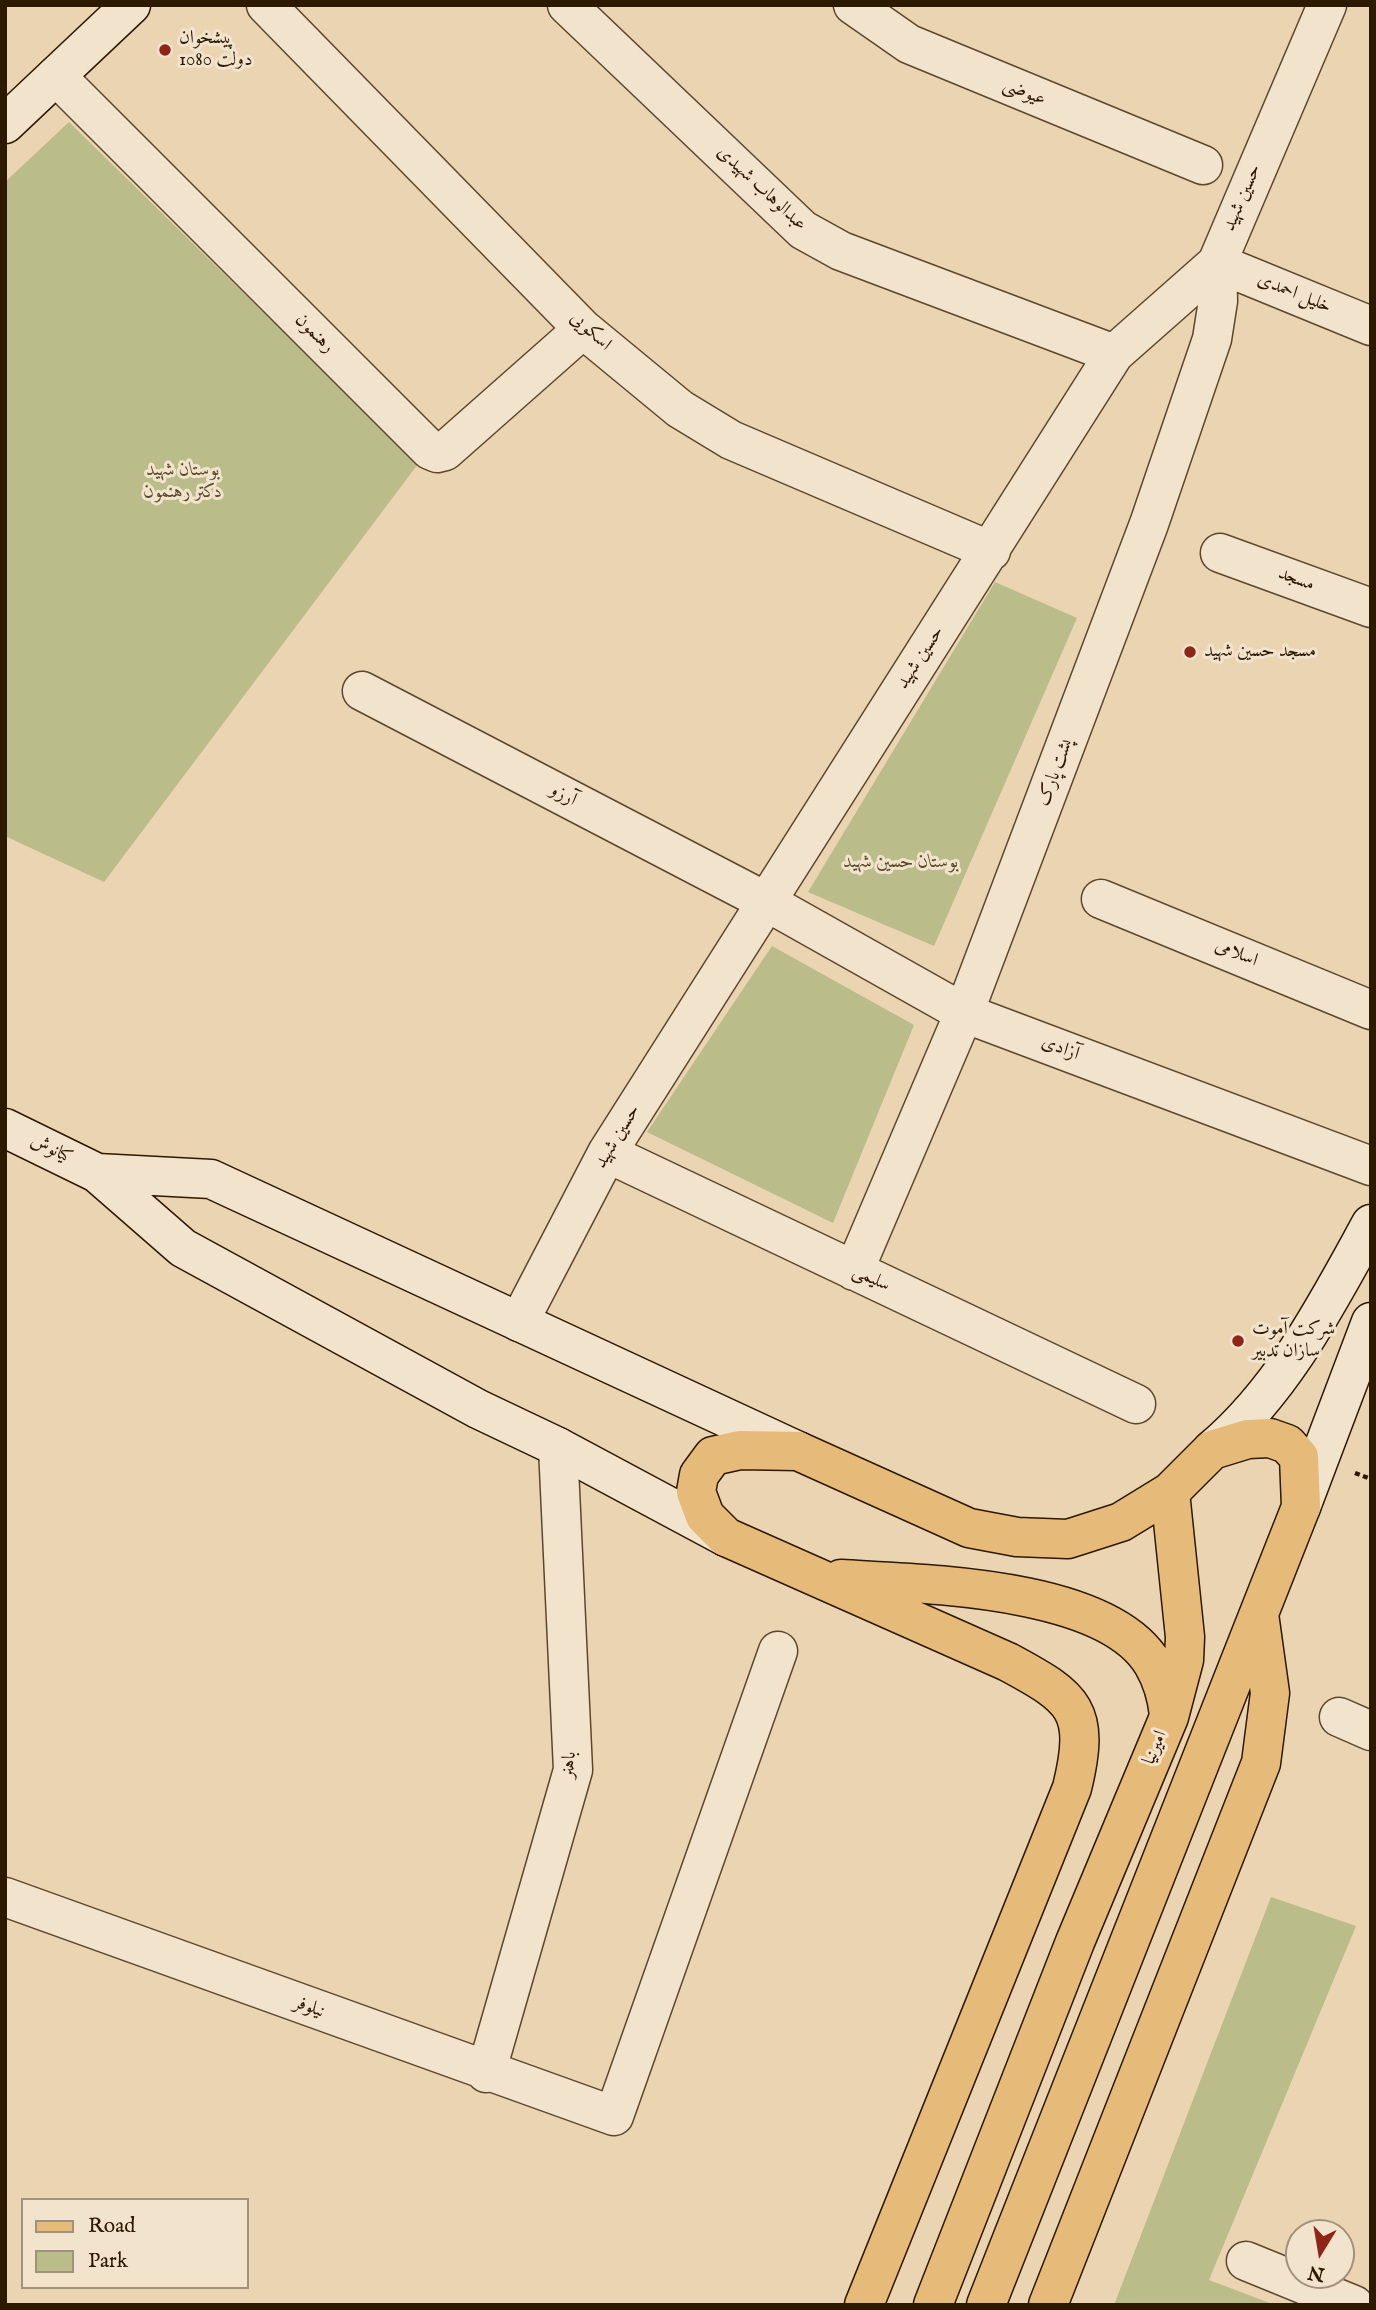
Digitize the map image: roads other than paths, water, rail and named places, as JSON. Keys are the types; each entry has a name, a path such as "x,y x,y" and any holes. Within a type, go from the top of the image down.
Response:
{"main road":[{"path":"864,2305 1072,1788 1082,1748 1077,1714 1050,1685 1008,1662 726,1537 705,1516 696,1492 699,1475 713,1457 740,1450 798,1451 969,1528 1017,1537 1068,1539 1121,1522 1170,1492 1212,1450 1259,1438 1270,1438 1287,1444 1299,1457 1302,1470 1301,1507 1258,1610 986,2305"},
{"name":"امیرنیا","path":"933,2305 1075,1942 1170,1717 1184,1660 1185,1637 1170,1492"},
{"path":"816,1577 998,1590 1086,1615 1122,1633 1152,1662 1166,1690 1170,1717"},
{"path":"1048,2305 1261,1763 1270,1693 1258,1610"}],"street":[{"path":"5,124 131,5"},
{"name":"اسکویی","path":"266,5 583,329 680,409 731,440 990,551"},
{"name":"عبدالوهاب شهیدی","path":"567,5 803,230 841,251 1114,354"},
{"name":"عیوضی","path":"853,5 909,44 1203,165"},
{"name":"حسین شهید","path":"519,1322 607,1153 1114,354 1217,263 1327,5"},
{"name":"رهنمون","path":"56,76 430,450 437,453 445,451 583,329"},
{"name":"خلیل احمدی","path":"1217,263 1371,326"},
{"name":"پشت پارک","path":"853,1271 964,1013 1144,536 1212,339 1217,301 1217,263"},
{"name":"مسجد","path":"1220,553 1371,608"},
{"name":"آرزو","path":"362,691 765,901"},
{"name":"اسلامی","path":"1101,899 1371,1010"},
{"name":"آزادی","path":"765,901 964,1013 1371,1166"},
{"name":"کیانوش","path":"5,1128 97,1173"},
{"name":"سلیمی","path":"607,1153 1136,1404"},
{"path":"97,1173 211,1179 798,1451"},
{"path":"97,1173 183,1248 478,1409 558,1447 726,1537"},
{"path":"1212,1450 1240,1426 1296,1352 1371,1224"},
{"path":"1301,1507 1371,1322"},
{"name":"باهنر","path":"486,2073 573,1770 558,1447"},
{"name":"نیلوفر","path":"5,1897 486,2073 614,2116 778,1651"},
{"path":"1246,2261 1354,2305"}],"place":[{"name":"پیشخوان دولت 1080","path":"165,50"},
{"name":"مسجد حسین شهید","path":"1190,652"},
{"name":"شرکت آموت سازان تدبیر","path":"1238,1341"}],"park label":[{"name":"بوستان شهید دکتر رهنمون","path":"183,482"},
{"name":"بوستان حسین شهید","path":"901,863"}]}
